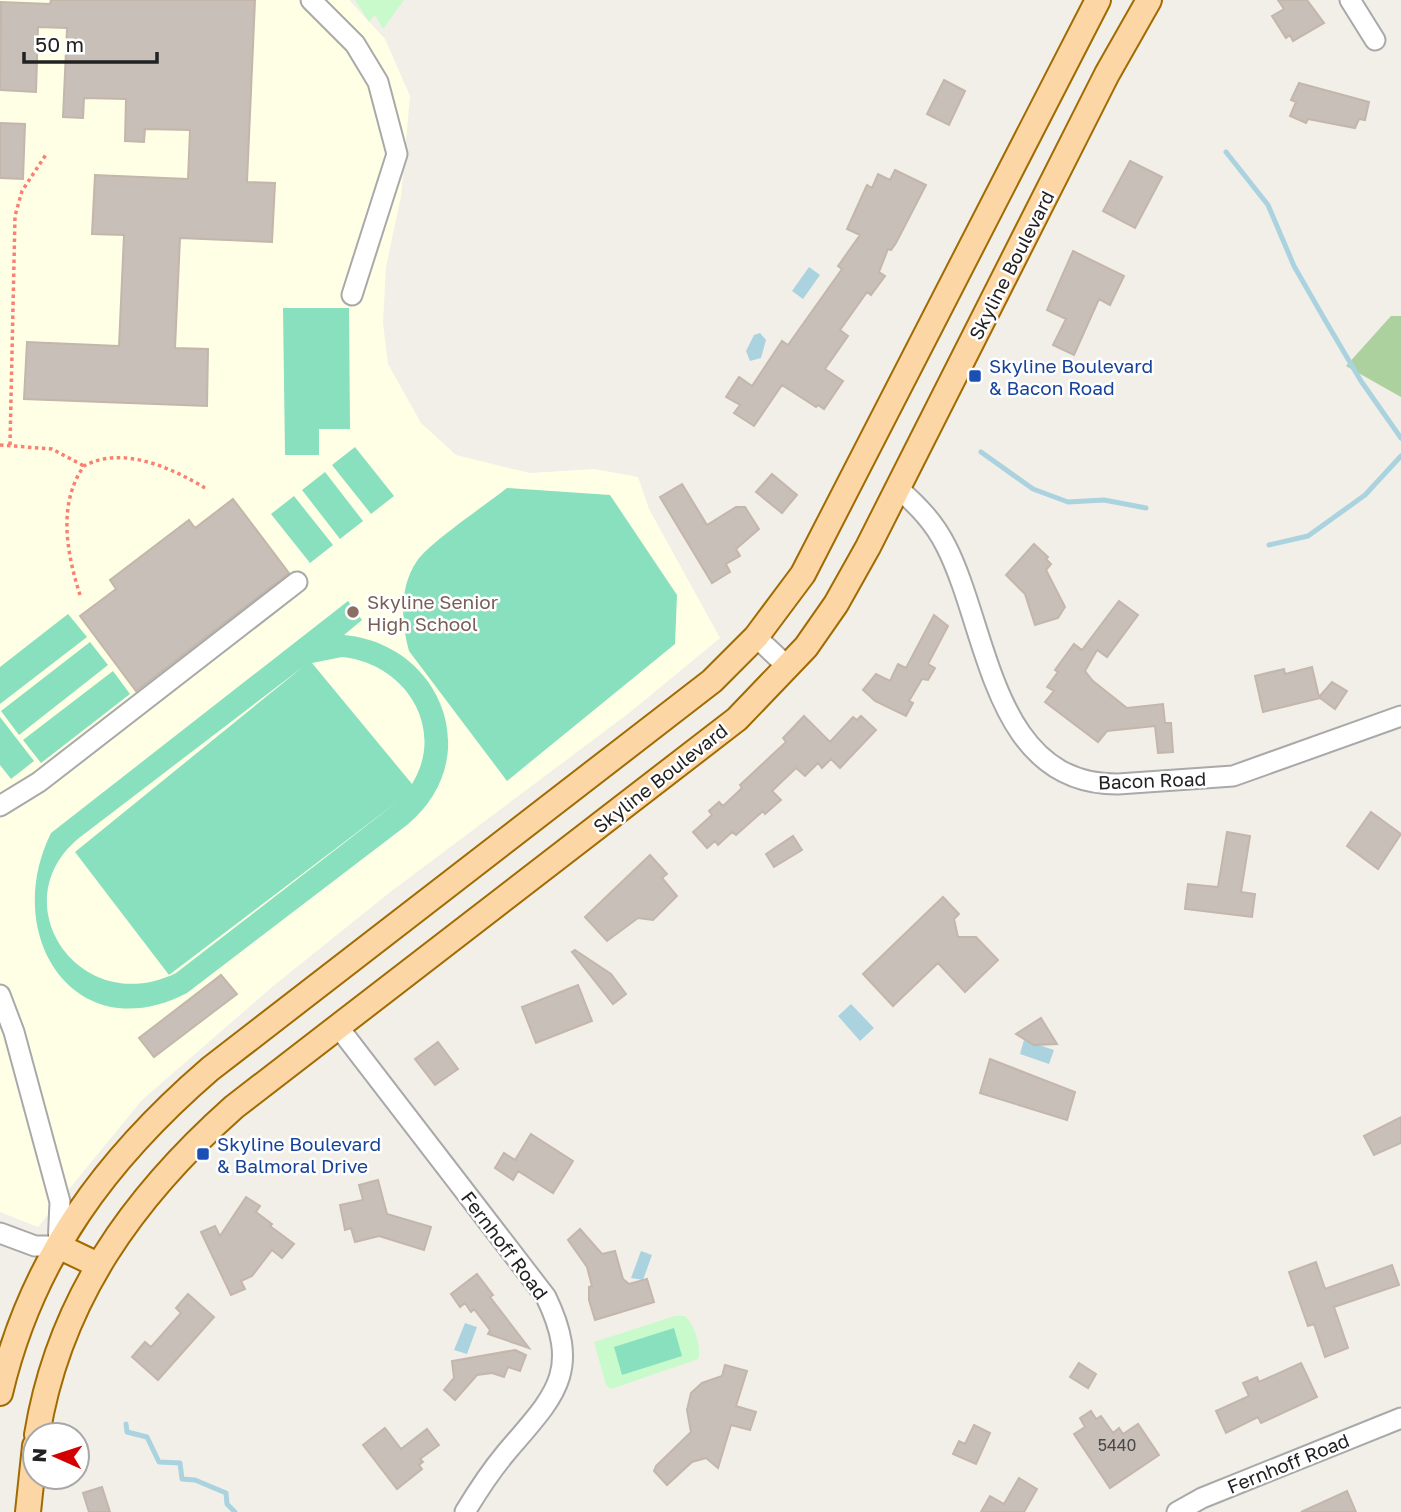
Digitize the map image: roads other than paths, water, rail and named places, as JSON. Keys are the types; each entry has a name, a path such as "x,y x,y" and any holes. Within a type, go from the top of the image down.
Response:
{"main road":[{"path":"0,1393 31,1298 86,1200 124,1150 181,1094 712,681 756,637 803,574 1098,0"},
{"name":"Skyline Boulevard","path":"40,1421 49,1378 98,1265 142,1200 193,1144 234,1107 737,719 789,668 836,604 898,488 1101,86 1149,0"},
{"path":"58,1246 98,1265"},
{"path":"28,1512 30,1491"}],"street":[{"path":"311,0 355,44 379,82 397,154 352,295"},
{"path":"1350,0 1375,40"},
{"name":"Bacon Road","path":"898,488 933,523 947,549 999,696 1022,736 1046,762 1080,779 1099,784 1118,784 1233,776 1401,716"},
{"path":"0,806 49,774 297,582"},
{"path":"756,637 789,668"},
{"path":"0,995 14,1032 60,1202 58,1246 35,1246 0,1233"},
{"name":"Fernhoff Road","path":"339,1027 546,1297 559,1324 563,1349 562,1373 550,1400 536,1421 505,1454 465,1512"},
{"name":"Fernhoff Road","path":"1177,1512 1214,1493 1401,1418"}],"water":[{"path":"809,267 820,275 803,299 792,291"},
{"path":"760,333 766,340 761,358 750,361 746,351 754,335"},
{"path":"851,1004 874,1028 860,1041 838,1016"},
{"path":"1024,1040 1054,1050 1049,1064 1020,1054"},
{"path":"641,1251 652,1255 643,1280 631,1278"},
{"path":"465,1323 477,1327 467,1354 454,1350"}],"waterway":[{"path":"1226,152 1268,205 1294,266 1361,381 1401,438"},
{"path":"981,452 1033,489 1068,502 1104,500 1146,508"},
{"path":"1269,545 1308,536 1365,495 1401,456"},
{"path":"126,1424 127,1432 147,1437 159,1462 180,1463 182,1479 195,1480 226,1493 227,1504 235,1512"}],"place":[{"name":"Skyline Boulevard & Bacon Road","path":"975,376"},
{"name":"Skyline Senior High School","path":"353,612"},
{"name":"Skyline Boulevard & Balmoral Drive","path":"203,1154"}]}
